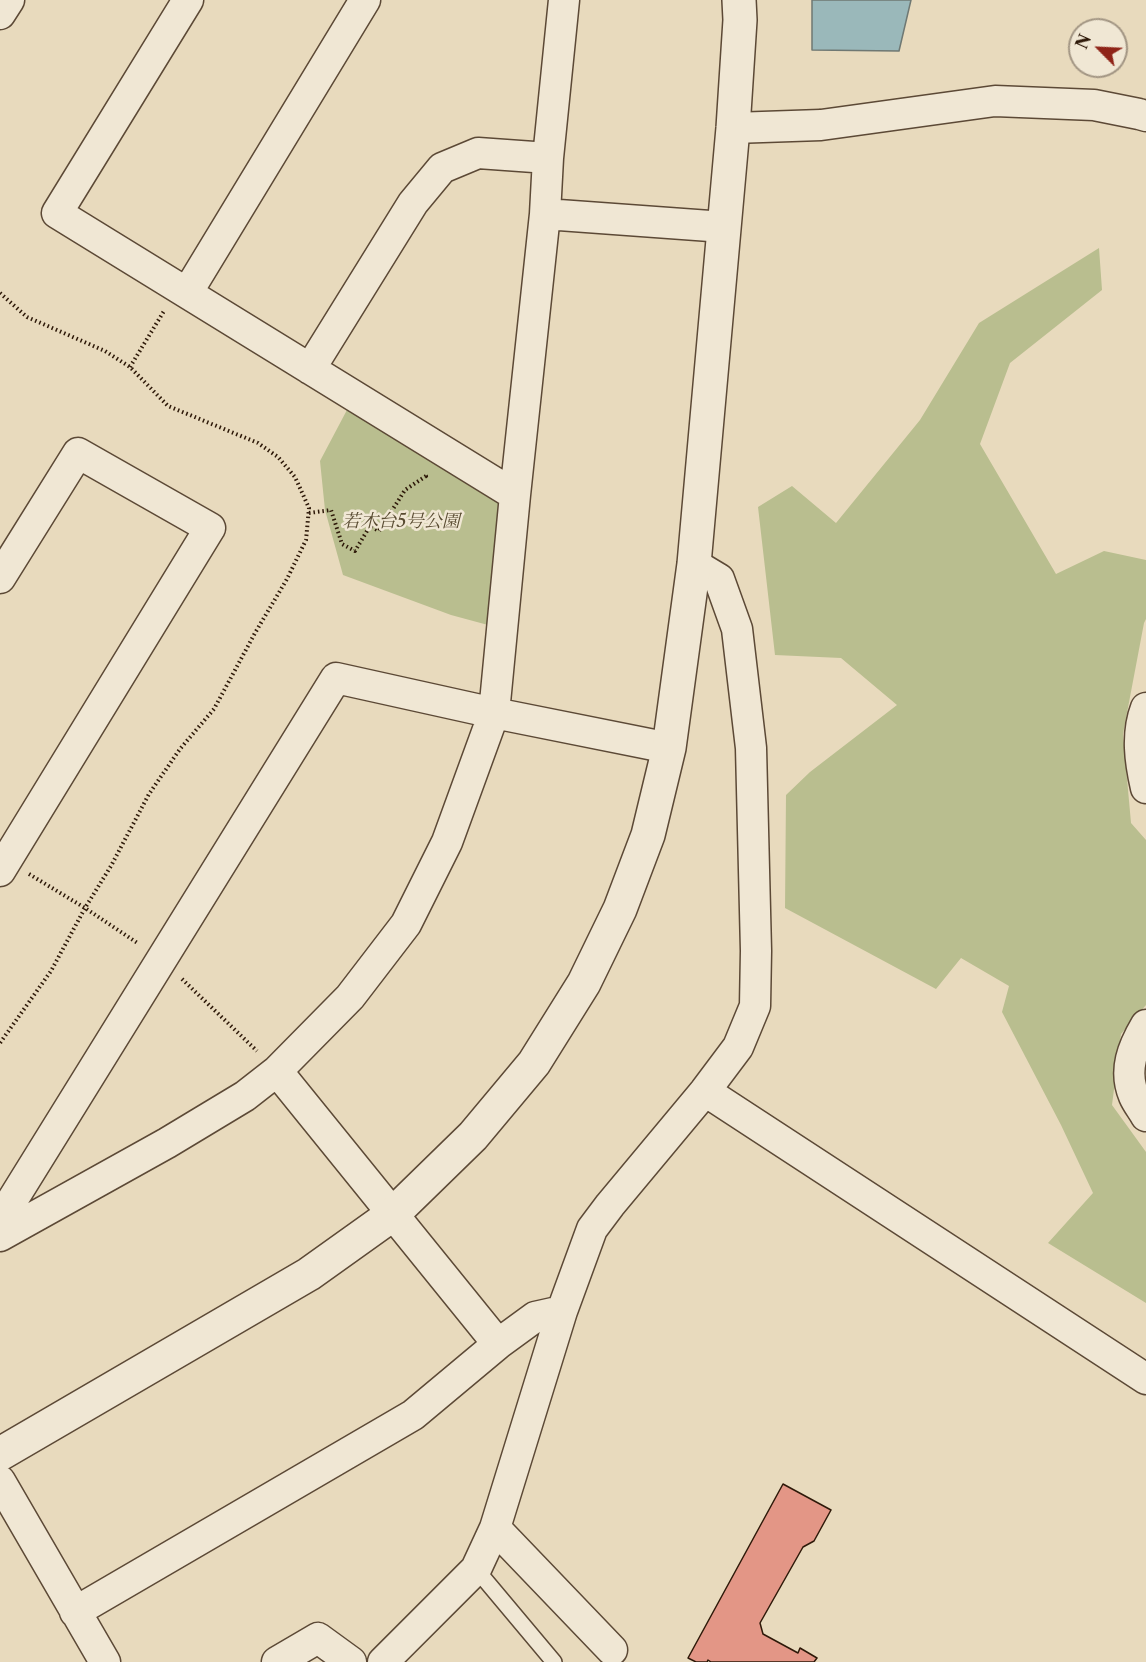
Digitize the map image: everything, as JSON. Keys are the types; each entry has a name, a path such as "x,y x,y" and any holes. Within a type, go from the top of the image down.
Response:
{"street":[{"path":"0,14 9,0"},
{"path":"188,0 57,213 515,495"},
{"path":"183,291 365,0"},
{"path":"0,1236 167,1143 245,1096 277,1071 350,997 406,924 447,842 494,713 545,214 548,158 564,0"},
{"path":"0,1454 309,1274 393,1214 472,1136 534,1063 584,983 620,909 648,835 669,748 694,564 733,128 740,0"},
{"path":"733,128 821,125 995,101 1094,105 1146,116"},
{"path":"310,369 414,203 442,168 478,153 548,158"},
{"path":"545,214 724,227"},
{"path":"0,578 78,453 210,528 0,871"},
{"path":"383,1662 476,1569 495,1528 562,1311 592,1229 738,1047 754,1006 756,951 751,747 737,629 719,579 694,564"},
{"path":"0,1220 336,678 669,748"},
{"path":"1146,708 1140,737 1140,763 1146,788"},
{"path":"1146,1025 1135,1043 1128,1067 1133,1094 1146,1116"},
{"path":"277,1071 498,1344"},
{"path":"705,1091 1146,1379"},
{"path":"75,1612 413,1415 498,1344 535,1317 562,1311"},
{"path":"0,1481 105,1662"},
{"path":"495,1528 612,1650"},
{"path":"277,1662 318,1638 351,1662"}],"lane":[{"path":"476,1569 554,1662"}],"path":[{"path":"130,367 183,291"},
{"path":"309,513 331,510 342,544 355,551 370,526 379,531 405,490 426,476 417,469"}],"green space":[{"path":"1099,248 1102,290 1010,363 980,444 1056,574 1104,551 1146,560 1146,619 1123,734 1131,823 1146,840 1146,1005 1121,1034 1112,1105 1146,1152 1146,1303 1048,1243 1093,1193 1061,1125 1002,1012 1009,986 961,958 936,989 785,908 786,795 810,772 897,705 841,658 775,655 758,507 792,486 836,523 920,420 979,323"},
{"name":"若木台5号公園","path":"348,408 496,498 501,509 488,625 451,615 343,575 325,510 320,461"}],"water":[{"path":"812,0 911,0 899,51 812,50"}],"building":[{"path":"783,1484 831,1510 814,1541 803,1547 760,1623 763,1634 798,1653 800,1648 817,1658 814,1662 711,1662 708,1660 707,1662 696,1662 688,1658"}]}
